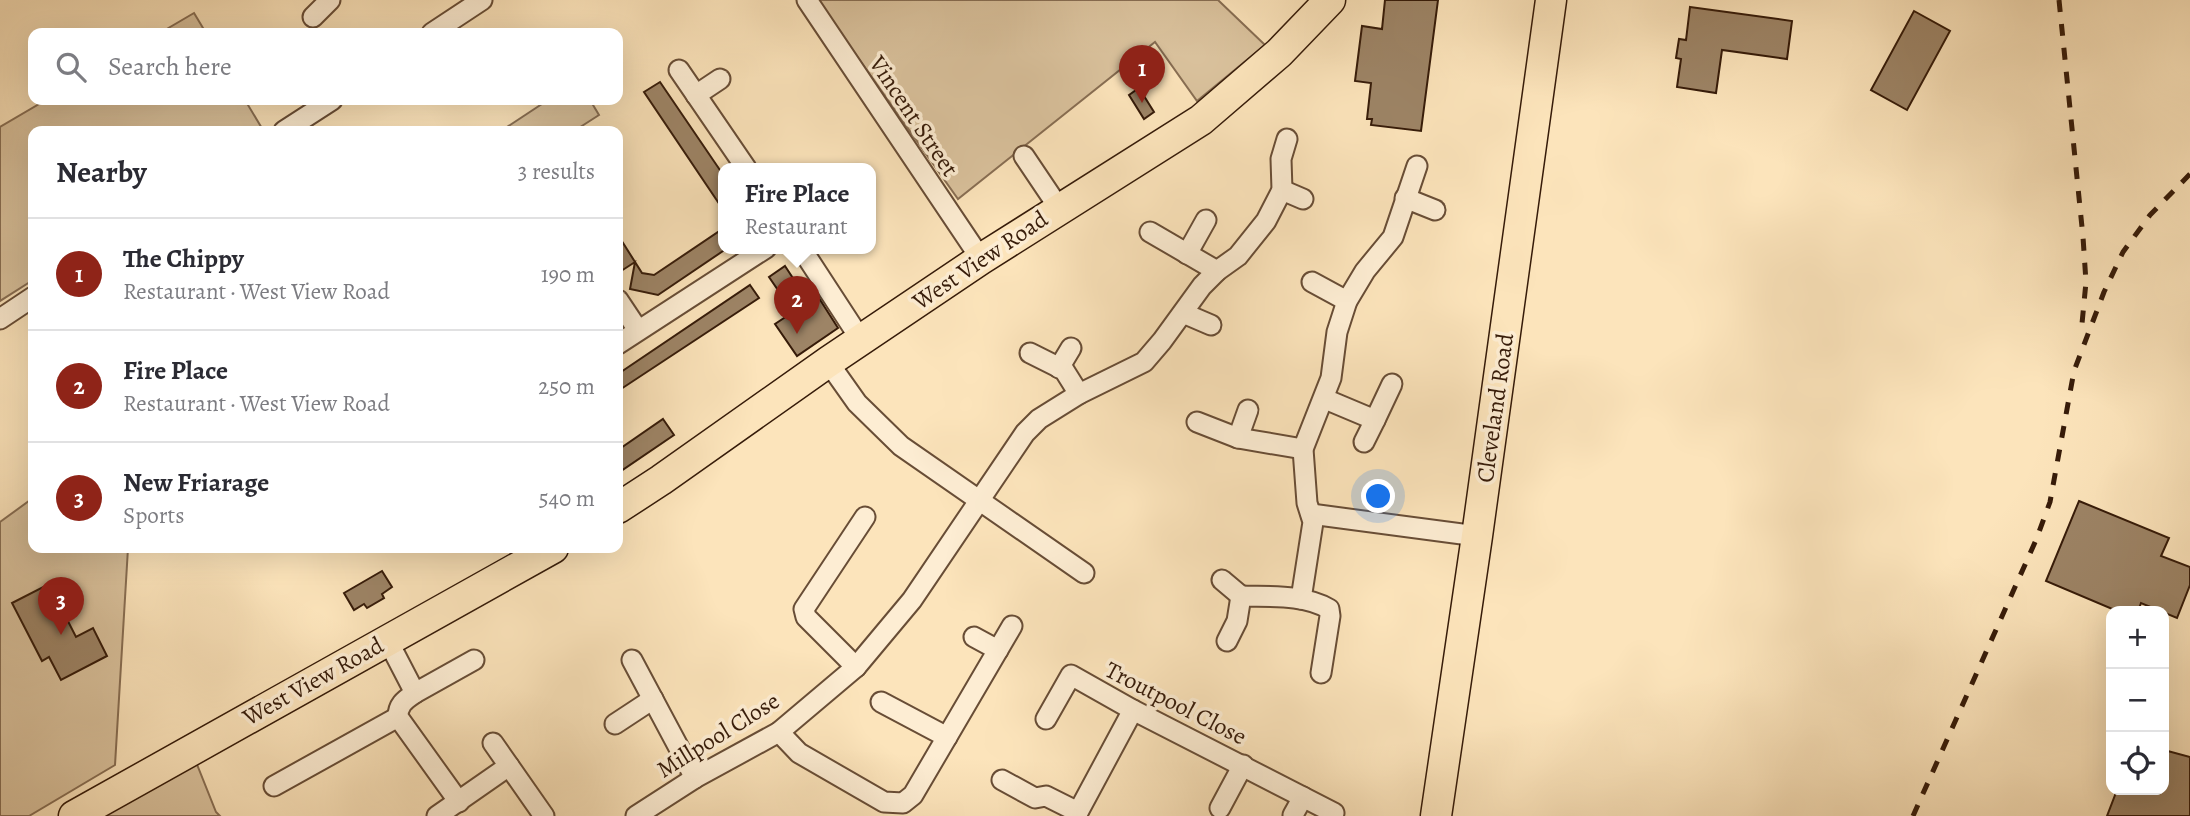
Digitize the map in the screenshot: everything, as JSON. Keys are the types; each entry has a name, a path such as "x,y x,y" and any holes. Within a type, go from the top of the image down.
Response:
{"main road":[{"name":"West View Road","path":"623,505 662,481 828,362 981,259 1201,120 1279,53 1330,0"},
{"name":"Cleveland Road","path":"1436,816 1550,0"},
{"name":"West View Road","path":"74,816 544,553"}],"street":[{"path":"313,17 331,0"},
{"path":"440,28 482,0"},
{"name":"Vincent Street","path":"807,0 981,259"},
{"path":"679,70 743,163"},
{"path":"696,95 720,79"},
{"path":"292,126 324,105"},
{"path":"1287,139 1281,159 1282,190 1303,200"},
{"path":"1024,156 1059,208"},
{"path":"1301,599 1313,522 1307,503 1303,449 1331,378 1339,324 1347,301 1365,271 1392,237 1418,166"},
{"name":"Millpool Close","path":"636,816 695,778 779,732 856,667 912,600 1025,433 1040,419 1079,394 1144,362 1202,286 1217,271 1238,257 1266,221 1282,190"},
{"path":"1405,198 1435,210"},
{"path":"1187,254 1206,220"},
{"path":"1150,232 1217,271"},
{"path":"623,340 757,254"},
{"path":"805,254 861,340"},
{"path":"1312,282 1347,301"},
{"path":"0,319 28,300"},
{"path":"623,308 638,330"},
{"path":"1183,313 1211,325"},
{"path":"1059,368 1071,348"},
{"path":"1030,353 1070,377 1079,394"},
{"path":"828,362 857,403 901,446 1084,573"},
{"path":"1364,442 1392,384"},
{"path":"1325,398 1374,420"},
{"path":"1238,438 1248,410"},
{"path":"1197,422 1238,438 1303,449"},
{"path":"1311,514 1477,536"},
{"path":"856,667 806,617 804,609 865,517"},
{"path":"1222,580 1241,596 1301,599 1329,608 1321,673"},
{"path":"1227,641 1237,621 1241,596"},
{"path":"779,732 799,753 884,802 903,803 913,795 1012,626"},
{"path":"974,637 998,650"},
{"path":"387,639 415,693"},
{"path":"458,802 398,717 398,710 401,703 415,693 474,660"},
{"path":"632,660 695,778"},
{"name":"Troutpool Close","path":"1046,719 1071,675 1133,710 1334,813"},
{"path":"615,724 653,699"},
{"path":"881,702 947,737"},
{"path":"1002,779 1035,799 1046,796 1077,814 1133,710"},
{"path":"274,786 398,717"},
{"path":"493,743 543,814"},
{"path":"1220,808 1243,765"},
{"path":"437,816 509,766"},
{"path":"1293,815 1303,797"}],"shaded area":[{"path":"817,0 1218,0 1265,45 1197,101 1155,42 958,199"},
{"path":"194,13 203,28 168,28"},
{"path":"37,105 248,105 261,126 28,126 28,283 0,301 0,127"},
{"path":"540,105 593,105 599,115 582,126 509,126"},
{"path":"28,502 28,553 128,553 115,765 29,816 0,816 0,522"},
{"path":"196,762 220,816 101,816"}],"building":[{"path":"1385,0 1438,0 1421,131 1371,125 1372,119 1367,119 1371,83 1355,81 1362,26 1382,29"},
{"path":"1690,7 1792,21 1787,59 1722,50 1716,93 1677,87 1681,59 1676,58 1679,39 1686,40"},
{"path":"1914,11 1950,31 1907,110 1871,90"},
{"path":"660,82 718,167 718,202 644,92"},
{"path":"1139,88 1154,112 1144,119 1129,95"},
{"path":"718,232 719,254 658,295 630,289 635,262 623,270 623,243 642,273 654,275"},
{"path":"785,266 808,301 817,295 838,328 797,356 775,324 793,312 769,277"},
{"path":"750,285 759,298 623,388 623,371"},
{"path":"663,419 674,435 623,470 623,447"},
{"path":"2079,501 2169,538 2161,556 2190,567 2190,585 2177,618 2169,615 2169,606 2148,606 2141,603 2140,606 2106,606 2046,581"},
{"path":"382,571 392,587 382,594 384,598 367,608 364,604 354,610 344,593"},
{"path":"49,584 76,637 93,628 107,656 61,680 49,657 42,661 12,603"},
{"path":"2169,751 2190,757 2190,816 2107,816 2115,795 2169,795"}],"railway":[{"path":"2059,0 2086,282 2081,334"},
{"path":"1913,816 2036,540 2050,502 2074,371 2104,292 2123,252 2150,215 2190,174"}],"place":[{"name":"The Chippy","path":"1142,103"},
{"name":"Fire Place","path":"797,334"},
{"name":"New Friarage","path":"61,635"}]}
